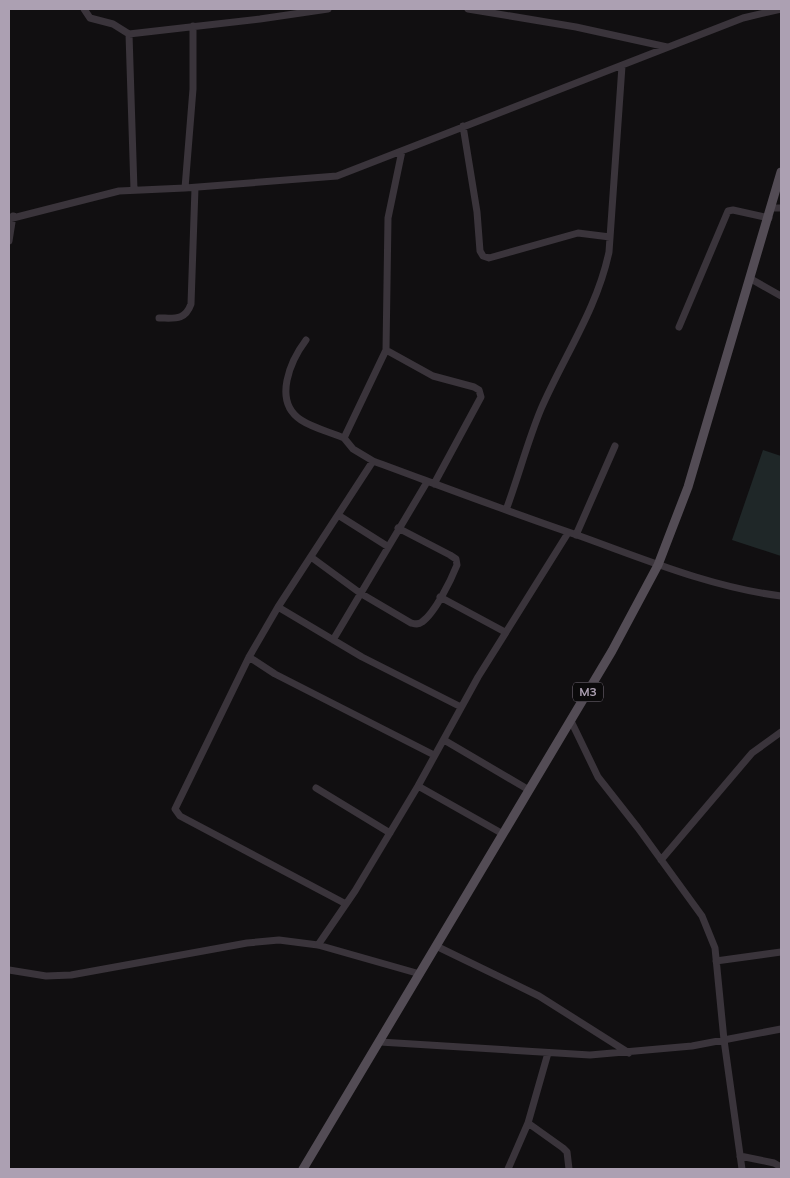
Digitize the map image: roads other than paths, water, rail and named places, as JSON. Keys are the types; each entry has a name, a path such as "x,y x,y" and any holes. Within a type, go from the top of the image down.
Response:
{"main road":[{"name":"M3","path":"303,1169 571,721 628,623 658,565 688,487 769,218 777,208 781,172"}],"street":[{"path":"84,9 90,18 113,24 129,34 328,9"},
{"path":"468,9 576,27 668,47"},
{"path":"9,241 11,217 119,191 195,188 337,176 743,18 781,9"},
{"path":"185,188 194,89 193,26"},
{"path":"129,34 134,190"},
{"path":"506,510 542,408 587,319 602,282 610,237 622,66"},
{"path":"463,126 477,212 480,251 483,256 489,258 520,251 578,233 610,237"},
{"path":"344,438 386,350 388,218 402,151"},
{"path":"159,318 180,318 188,313 195,188"},
{"path":"679,327 728,211 733,210 769,218"},
{"path":"751,279 781,296"},
{"path":"306,340 296,354 287,374 286,388 289,404 299,419 344,438 353,449 373,461 658,565 758,594 781,596"},
{"path":"333,640 398,528 431,483 482,397 481,393 474,387 433,376 386,350"},
{"path":"318,945 390,833 505,632 572,534 615,446"},
{"path":"346,904 180,816 176,809 249,657 278,607 373,461"},
{"path":"338,515 387,546"},
{"path":"311,557 360,593 411,623 423,622 440,598 455,570 456,559 398,528"},
{"path":"440,598 505,632"},
{"path":"278,607 385,670 461,707"},
{"path":"249,657 275,674 434,755"},
{"path":"571,721 598,777 702,916 711,933 742,1169"},
{"path":"661,860 752,753 781,732"},
{"path":"444,740 529,790"},
{"path":"418,786 503,834"},
{"path":"316,788 390,833"},
{"path":"9,970 46,976 71,975 263,941 279,940 318,945 420,974"},
{"path":"436,946 539,996 630,1053"},
{"path":"716,962 781,952"},
{"path":"380,1042 578,1055 630,1053 692,1046 781,1029"},
{"path":"508,1169 528,1123 548,1053"},
{"path":"528,1123 567,1152 569,1169"},
{"path":"740,1156 774,1163 781,1167"}]}
